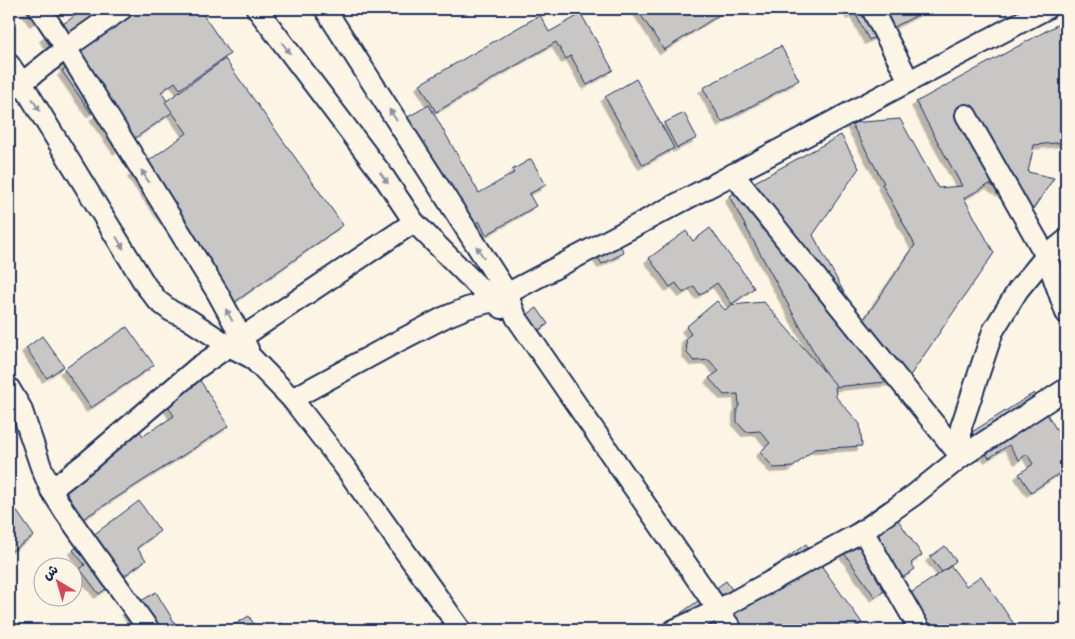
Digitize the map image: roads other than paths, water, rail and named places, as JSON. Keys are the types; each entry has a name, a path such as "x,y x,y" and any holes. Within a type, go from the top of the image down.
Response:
{"street":[{"path":"40,9 217,292 235,342"},
{"path":"15,87 122,9"},
{"path":"257,9 384,177 414,222 500,297"},
{"path":"325,9 500,297 516,317 732,630"},
{"path":"872,9 909,81"},
{"path":"292,399 390,344 445,317 500,297 1046,9"},
{"path":"9,64 15,87 146,286 158,301 171,311 235,342 292,399 344,466 461,630"},
{"path":"966,115 1046,256 1066,313"},
{"path":"733,174 961,457"},
{"path":"51,490 197,368 414,222"},
{"path":"961,457 962,427 993,330 1018,290 1046,256 1066,240"},
{"path":"9,388 15,412 51,490 149,630"},
{"path":"674,630 718,610 863,531 914,495 961,457 1066,388"},
{"path":"863,531 920,630"}]}
